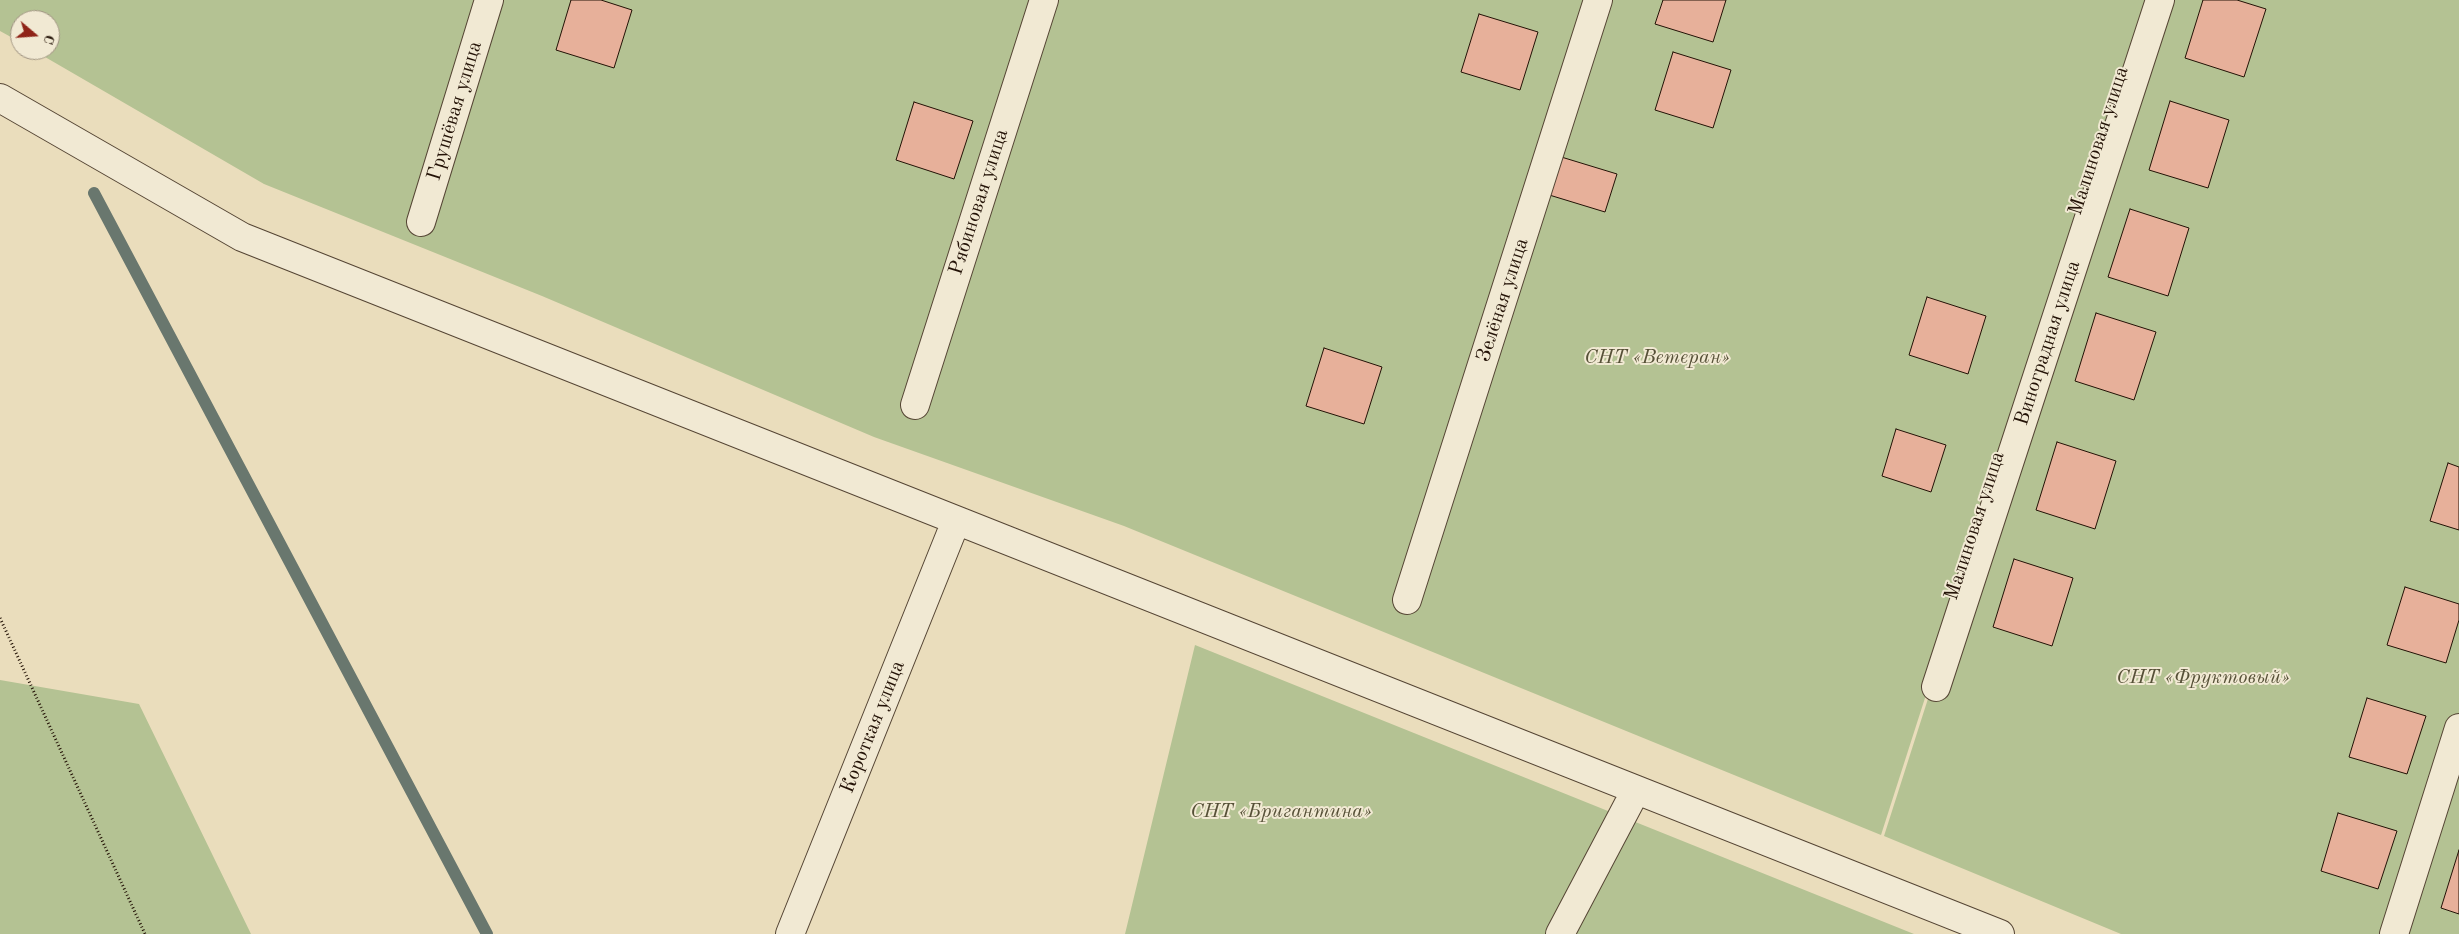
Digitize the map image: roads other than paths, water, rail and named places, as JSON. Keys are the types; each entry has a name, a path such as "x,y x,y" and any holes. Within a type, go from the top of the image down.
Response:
{"street":[{"name":"Грушёвая улица","path":"420,222 489,0"},
{"name":"Рябиновая улица","path":"915,405 1044,0"},
{"name":"Зелёная улица","path":"1407,600 1598,0"},
{"name":"Малиновая улица","path":"1930,684 2145,0"},
{"name":"Виноградная улица","path":"1930,684 2160,0"},
{"path":"0,98 242,238 2000,934"},
{"name":"Короткая улица","path":"790,934 956,521"},
{"path":"2394,934 2459,728"},
{"path":"1560,934 1636,790"}],"waterway":[{"path":"94,193 487,934"}],"park label":[{"name":"СНТ «Ветеран»","path":"1657,358"},
{"name":"СНТ «Фруктовый»","path":"2203,678"},
{"name":"СНТ «Бригантина»","path":"1281,812"}]}
